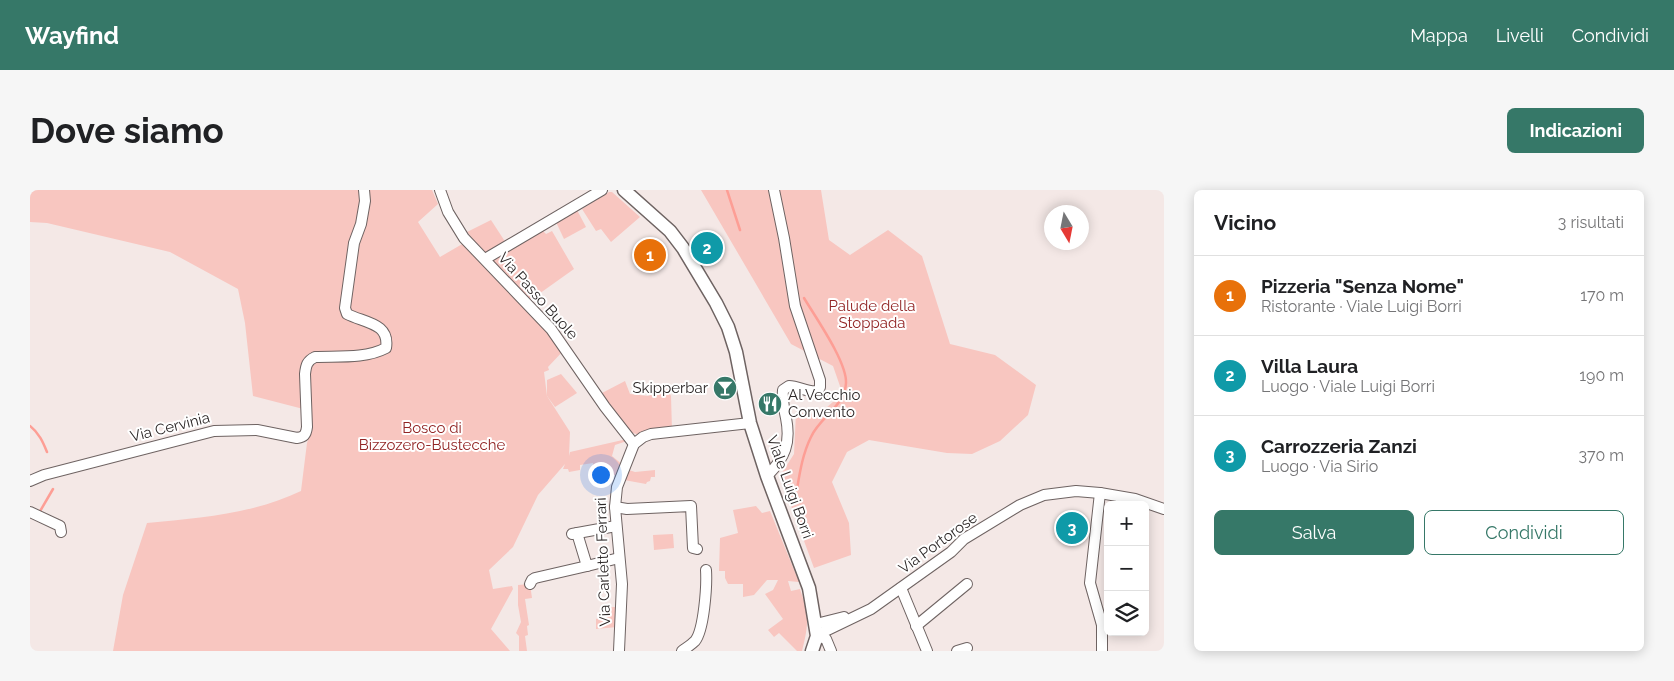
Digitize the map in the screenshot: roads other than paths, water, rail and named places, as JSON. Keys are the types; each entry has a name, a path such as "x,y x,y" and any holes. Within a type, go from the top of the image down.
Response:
{"main road":[{"name":"Viale Luigi Borri","path":"624,190 670,231 683,248 728,327 736,352 750,423 767,476 809,588 817,632 812,651"}],"street":[{"name":"Via Cervinia","path":"30,480 214,431 257,430 297,438 306,434 305,374 306,365 309,360 315,357 360,356 376,353 386,348 387,338 382,329 347,314 345,308 354,243 362,224 365,201 364,190"},
{"name":"Via Passo Buole","path":"440,190 448,212 464,238 551,328 582,371 605,408 634,444"},
{"path":"485,259 602,190"},
{"path":"767,476 775,468 789,442 782,397 783,390 788,386 797,386 813,392 818,391 820,387 820,380 795,306 774,190"},
{"path":"634,444 651,434 750,423"},
{"name":"Via Carletto Ferrari","path":"619,651 622,609 615,507 617,487 634,444"},
{"name":"Via Portorose","path":"817,632 871,609 950,552 964,539 1020,505 1044,495 1076,491 1100,493 1135,499 1164,509"},
{"path":"1100,493 1090,583 1102,625 1102,651"},
{"path":"615,507 691,506 693,548 697,548"},
{"path":"30,512 60,526 61,532"},
{"path":"587,566 574,534 616,526"},
{"path":"530,584 533,579 619,558"},
{"path":"682,651 694,648 700,632 706,570"},
{"path":"916,626 967,584"},
{"name":"Via Portorose","path":"901,588 927,651"},
{"path":"817,632 826,639 831,651"}],"waterway":[{"path":"727,190 740,230"},
{"path":"797,489 808,443 815,430 837,405 845,391 846,383 842,364 804,298"},
{"path":"30,426 42,441 47,452"},
{"path":"39,513 53,489"}],"place":[{"name":"Villa Laura","path":"707,248"},
{"name":"Pizzeria \"Senza Nome\"","path":"650,255"},
{"name":"Skipperbar","path":"725,388"},
{"name":"Al Vecchio Convento","path":"770,404"},
{"name":"Carrozzeria Zanzi","path":"1072,528"}],"park label":[{"name":"Palude della Stoppada","path":"872,314"},
{"name":"Bosco di Bizzozero-Bustecche","path":"432,436"}]}
